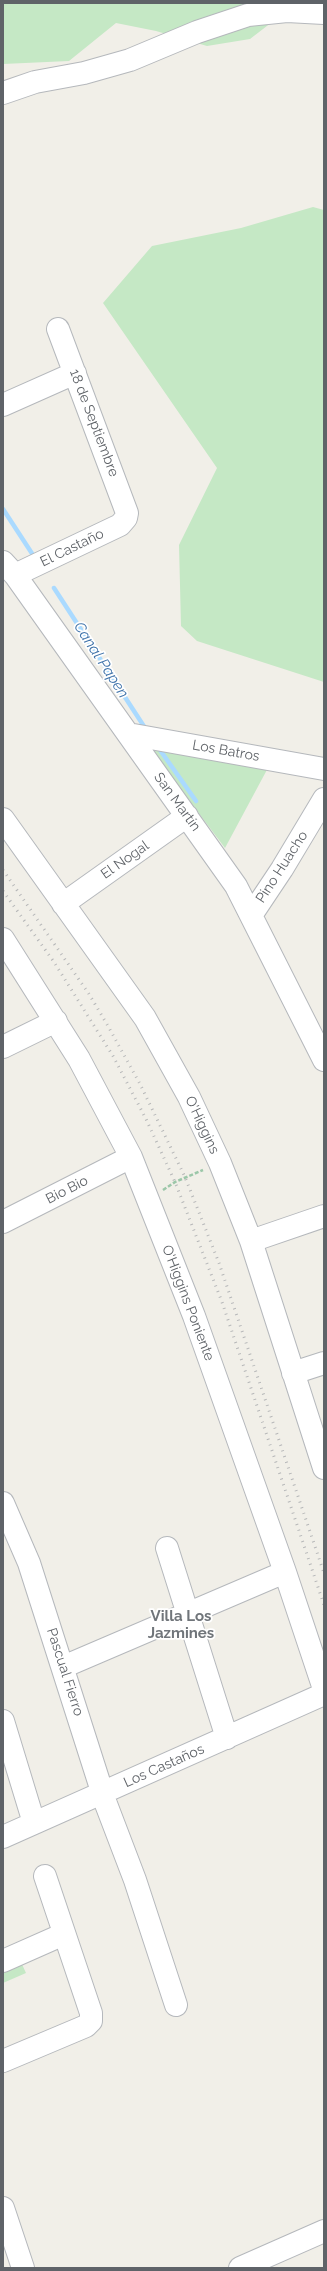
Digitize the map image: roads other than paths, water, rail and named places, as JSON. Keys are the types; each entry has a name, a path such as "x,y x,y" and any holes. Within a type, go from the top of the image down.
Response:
{"street":[{"path":"3,93 35,82 84,72 130,60 203,30 248,15 287,11 324,13"},
{"name":"18 de Septiembre","path":"58,329 126,507 126,518"},
{"path":"3,405 75,373"},
{"name":"El Castaño","path":"9,568 120,525 126,518"},
{"name":"San Martín","path":"9,568 224,866 252,914 324,1060"},
{"name":"Los Batros","path":"128,734 324,769"},
{"name":"Pino Huacho","path":"252,914 282,869 324,799"},
{"name":"El Nogal","path":"63,904 187,816"},
{"name":"O'Higgins","path":"3,819 116,976 161,1044 220,1164 251,1241 324,1468"},
{"name":"O'Higgins Poniente","path":"3,939 88,1074 131,1157 194,1316 285,1572 324,1690"},
{"path":"3,1047 56,1021"},
{"name":"Bio Bio","path":"3,1222 131,1157"},
{"path":"251,1241 324,1216"},
{"path":"293,1374 324,1364"},
{"name":"Pascual Fierro","path":"3,1503 24,1552 176,2005"},
{"path":"166,1548 189,1613 227,1738"},
{"path":"63,1666 285,1572"},
{"name":"Los Castaños","path":"3,1836 324,1694"},
{"path":"3,1721 34,1823"},
{"path":"3,2062 86,2026 91,2020 91,2013 45,1876"},
{"path":"3,1961 64,1934"},
{"path":"3,2208 23,2268"},
{"path":"240,2268 324,2231"}],"waterway":[{"name":"Canal Papen","path":"3,509 33,555"},
{"name":"Canal Papen","path":"54,588 147,731"},
{"name":"Canal Papen","path":"160,750 196,801"}],"railway":[{"path":"3,870 89,994 108,1026 140,1084 185,1177 219,1263 324,1573"},
{"path":"3,891 54,962 113,1056 146,1119 175,1182 222,1302 324,1605"}],"district":[{"name":"Villa Los Jazmines","path":"181,1624"}]}
